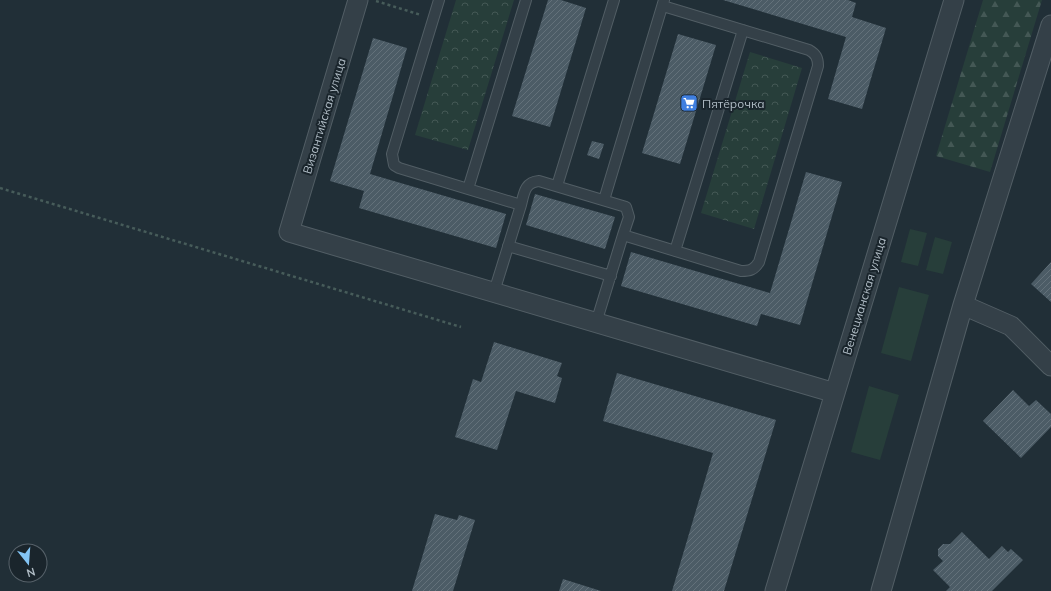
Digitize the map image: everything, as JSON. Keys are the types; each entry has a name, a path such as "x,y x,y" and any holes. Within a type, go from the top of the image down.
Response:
{"street":[{"name":"Византийская улица","path":"358,0 289,232 494,292"},
{"name":"Венецианская улица","path":"775,591 954,0"},
{"path":"881,591 963,305 1051,26"},
{"path":"494,292 835,393"},
{"path":"963,305 1011,326 1051,366"}],"lane":[{"path":"438,0 392,154 394,165 399,168 521,205"},
{"path":"468,189 526,0"},
{"path":"557,186 614,0"},
{"path":"604,200 664,3 815,53 818,59 816,74 755,268 749,271 741,271 623,235"},
{"path":"675,251 743,30"},
{"path":"494,292 529,183 539,181 604,200 626,207 628,217 596,323"},
{"path":"508,246 610,276"}],"path":[{"path":"372,0 433,18"},
{"path":"0,188 461,327"}],"green space":[{"path":"456,0 514,0 468,150 415,135"},
{"path":"983,0 1042,0 990,172 936,156"},
{"path":"750,52 802,68 754,229 701,213"},
{"path":"910,229 927,233 918,266 901,262"},
{"path":"935,237 952,242 943,274 926,270"},
{"path":"899,287 929,295 911,361 881,353"},
{"path":"869,386 899,395 880,460 851,452"}],"building":[{"path":"548,0 561,0 586,8 550,127 512,116"},
{"path":"723,0 848,0 856,3 852,17 886,28 862,109 828,99 846,37"},
{"path":"678,34 716,45 680,164 642,153"},
{"path":"373,38 407,48 370,174 506,214 496,248 359,208 364,191 330,181"},
{"path":"592,141 604,144 599,159 587,155"},
{"path":"806,172 842,182 800,325 761,314 757,326 621,286 631,252 770,293"},
{"path":"535,194 615,217 605,249 526,225"},
{"path":"1051,262 1051,302 1031,284"},
{"path":"494,342 562,363 557,376 562,378 555,403 516,391 497,450 455,437 473,379 481,382"},
{"path":"617,373 776,420 724,591 672,591 713,453 603,421"},
{"path":"1013,390 1029,406 1036,400 1051,414 1051,427 1021,458 983,421"},
{"path":"435,514 457,520 459,515 475,520 453,591 412,591"},
{"path":"962,532 989,559 1002,546 1008,552 1011,549 1023,560 992,591 946,591 950,587 933,570 943,561 938,556 938,549 943,544 950,544"},
{"path":"563,579 601,591 559,591"}],"place":[{"name":"Пятёрочка","path":"689,103"}]}
